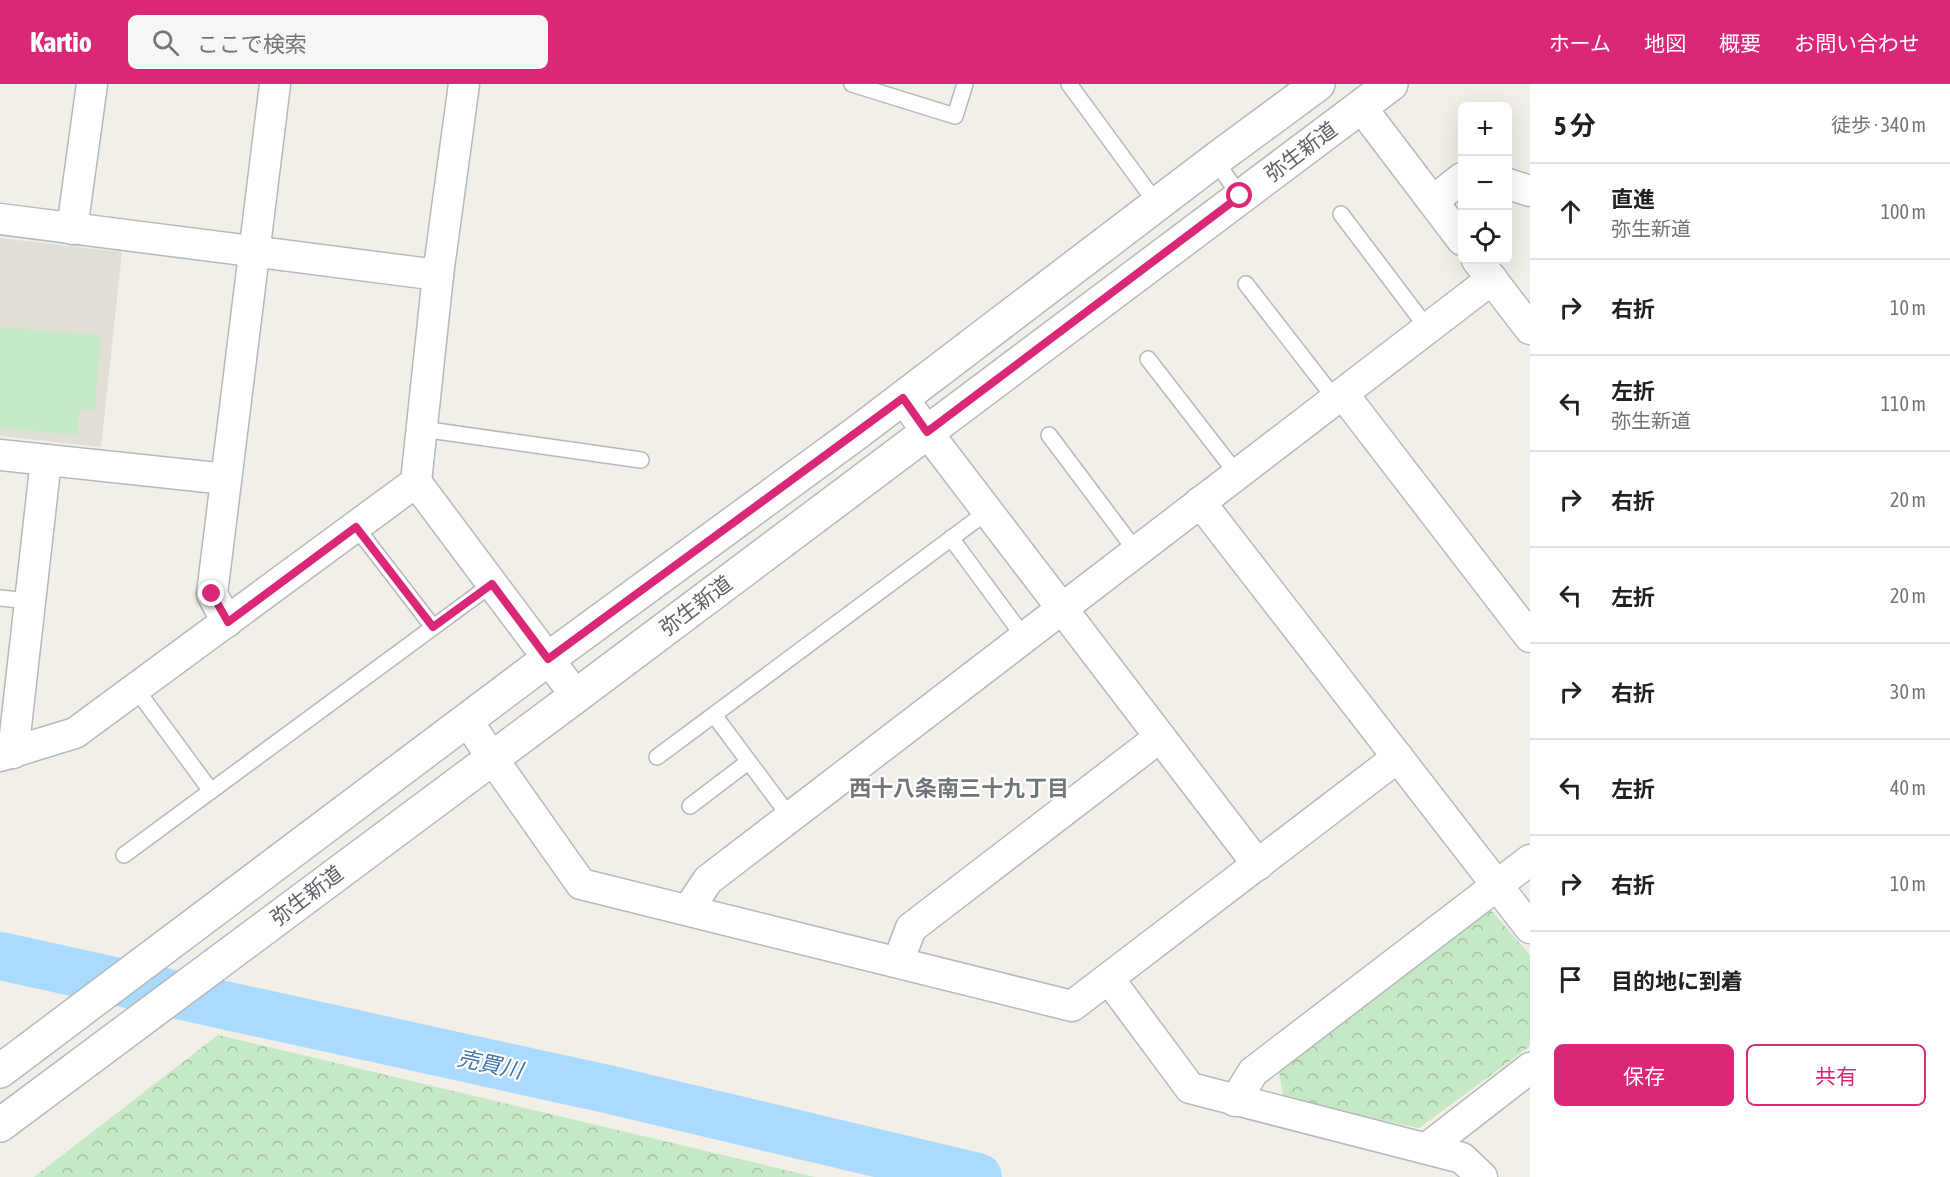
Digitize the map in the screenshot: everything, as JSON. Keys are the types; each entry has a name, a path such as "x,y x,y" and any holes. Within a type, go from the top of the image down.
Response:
{"street":[{"path":"72,229 92,84"},
{"path":"228,622 212,594 276,84"},
{"path":"464,84 438,275 416,482 576,696"},
{"name":"弥生新道","path":"0,1071 548,659 903,398 1318,84"},
{"name":"弥生新道","path":"0,1125 1391,84"},
{"path":"1361,107 1458,235"},
{"path":"1433,201 1458,181"},
{"path":"1512,185 1530,191"},
{"path":"0,219 438,275"},
{"path":"688,910 708,880 1428,329 1484,269 1530,329"},
{"path":"1340,397 1530,637"},
{"path":"903,398 1258,865"},
{"path":"0,455 226,478"},
{"path":"46,460 30,602 7,755 75,734 416,482"},
{"path":"1200,502 1530,928"},
{"path":"467,720 581,884 1072,1006 1398,757"},
{"path":"898,962 911,928 1160,737"},
{"path":"1235,1101 1253,1072 1530,860"},
{"path":"1109,979 1191,1088 1462,1158 1482,1177"},
{"path":"1427,1148 1530,1068"}],"lane":[{"path":"852,84 955,116 965,84"},
{"path":"1069,84 1157,204"},
{"path":"1215,160 1240,196"},
{"path":"1341,214 1428,329"},
{"path":"1246,284 1340,397"},
{"path":"1148,358 1237,474"},
{"path":"422,429 641,460"},
{"path":"1048,435 1136,551"},
{"path":"657,758 988,511"},
{"path":"356,527 433,627"},
{"path":"951,538 1024,637"},
{"path":"124,855 492,584"},
{"path":"0,598 30,602"},
{"path":"136,689 211,791"},
{"path":"714,715 790,817"},
{"path":"690,806 748,762"}],"shaded area":[{"path":"0,238 122,252 101,447 0,436"}],"green space":[{"path":"0,327 101,335 95,410 80,409 77,435 0,428"},
{"path":"1490,909 1530,955 1530,1046 1419,1128 1284,1100 1279,1072"},
{"path":"218,1035 815,1177 34,1177"}],"waterway":[{"name":"売買川","path":"0,956 607,1089 978,1177"}],"district":[{"name":"西十八条南三十九丁目","path":"959,788"}],"route":[{"path":"212,594 228,622 356,527 433,627 492,584 548,659 903,398 927,432 1240,196"}]}
